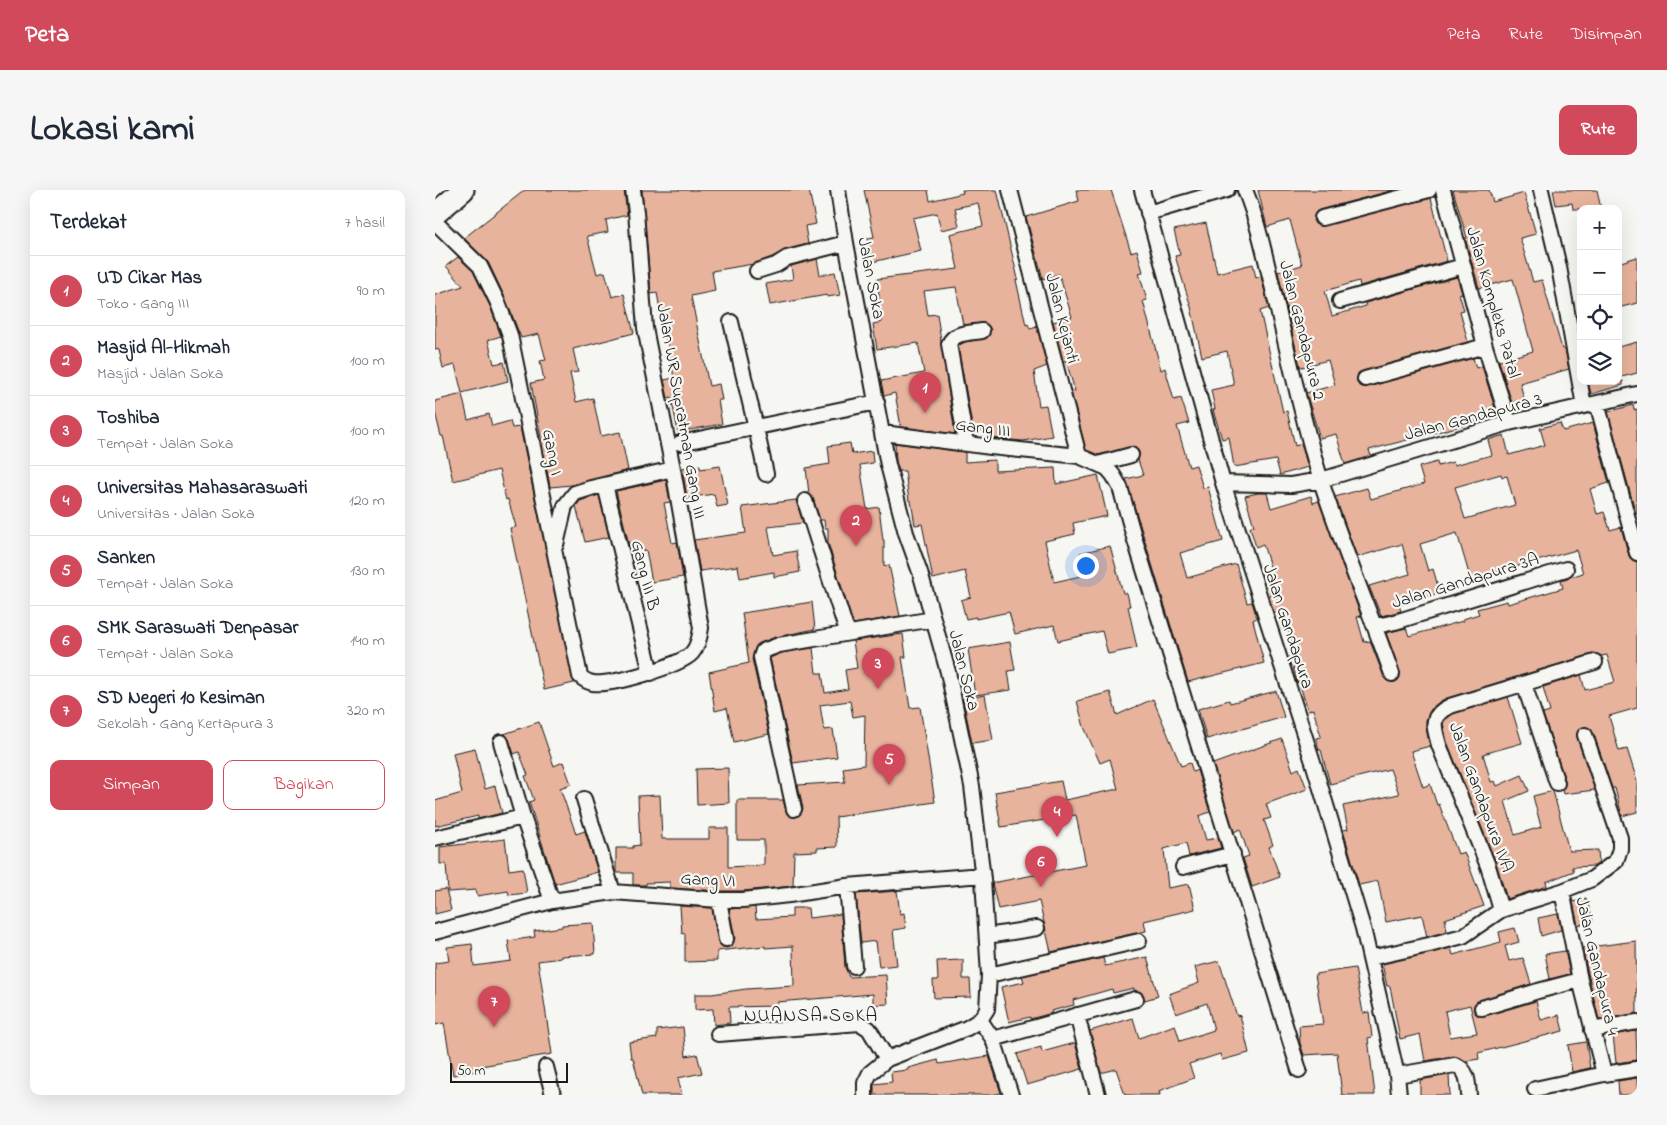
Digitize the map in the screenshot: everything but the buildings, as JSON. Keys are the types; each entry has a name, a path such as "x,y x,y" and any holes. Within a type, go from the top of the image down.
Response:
{"main road":[{"path":"435,214 463,190"}],"street":[{"name":"Jalan WR Supratman Gang III","path":"633,190 645,328 673,469 701,628 699,638 692,653 651,673"},
{"name":"Jalan Soka","path":"838,190 846,243 895,495 948,672 972,786 982,874 989,975 987,1009 980,1020"},
{"name":"Jalan Kejanti","path":"1011,190 1079,456"},
{"name":"Jalan Gandapura","path":"1142,190 1223,483 1313,762 1363,928 1397,1075 1399,1095"},
{"path":"1148,213 1227,190"},
{"name":"Jalan Gandapura 2","path":"1245,190 1263,248 1321,480"},
{"path":"1322,218 1429,190"},
{"name":"Jalan Kompleks Patal","path":"1443,190 1485,346 1509,423"},
{"path":"1541,190 1590,404 1637,553"},
{"name":"Gang I","path":"435,222 479,266 498,303 510,335 580,676 584,680 594,683 651,673"},
{"path":"757,271 775,265 787,258 846,243"},
{"path":"1340,301 1463,266"},
{"path":"731,322 757,428 766,474"},
{"path":"966,443 949,344 951,339 958,335 982,332"},
{"path":"1365,379 1485,346"},
{"name":"Jalan Gandapura 3","path":"1223,483 1291,485 1321,480 1509,423 1637,394"},
{"path":"680,443 877,402"},
{"name":"Gang III","path":"883,433 1079,456 1107,468 1121,487 1134,537 1299,1070"},
{"path":"1098,464 1131,456"},
{"path":"554,554 561,516 565,506 575,494 673,469"},
{"path":"1321,480 1359,590 1374,624 1392,674"},
{"name":"Gang III B","path":"605,485 651,673"},
{"path":"805,501 847,632"},
{"name":"Jalan Gandapura 3A","path":"1374,624 1381,625 1395,622 1566,568"},
{"path":"793,809 761,657 763,651 779,645 827,638 847,632 933,619"},
{"name":"Jalan Gandapura IVA","path":"1501,910 1488,866 1439,745 1434,722 1440,711 1450,706 1595,662"},
{"path":"1524,684 1557,783"},
{"path":"1562,891 1592,879 1607,869 1616,861 1620,849 1620,838 1585,735"},
{"path":"501,742 523,816 553,901"},
{"path":"584,800 613,892"},
{"path":"435,838 523,816"},
{"path":"1183,867 1233,854"},
{"name":"Gang VI","path":"435,932 553,901 613,892 743,900 789,896 847,886 982,874"},
{"path":"847,886 854,966"},
{"name":"Jalan Gandapura 4","path":"1370,958 1463,936 1501,910 1562,891 1592,1030 1605,1074"},
{"path":"719,900 726,939"},
{"path":"987,936 1037,928"},
{"path":"989,975 1139,940"},
{"path":"1482,1008 1581,980"},
{"path":"993,1039 1136,999"},
{"path":"1077,1015 1098,1095"},
{"path":"865,1095 865,1083 869,1072 887,1059 967,1028 980,1020 993,1039 1011,1095"},
{"path":"1592,1030 1637,1022"},
{"path":"718,1034 860,1023 869,1028 887,1059"},
{"path":"1397,1075 1455,1064 1465,1071 1469,1095"},
{"path":"546,1067 553,1095"},
{"path":"1535,1089 1637,1069"}],"place":[{"name":"UD Cikar Mas","path":"925,413"},
{"name":"Masjid Al-Hikmah","path":"856,546"},
{"name":"Toshiba","path":"878,689"},
{"name":"Sanken","path":"889,785"},
{"name":"Universitas Mahasaraswati","path":"1057,837"},
{"name":"SMK Saraswati Denpasar","path":"1041,887"},
{"name":"SD Negeri 10 Kesiman","path":"494,1027"}],"district":[{"name":"NUANSA SOKA","path":"811,1014"}]}
